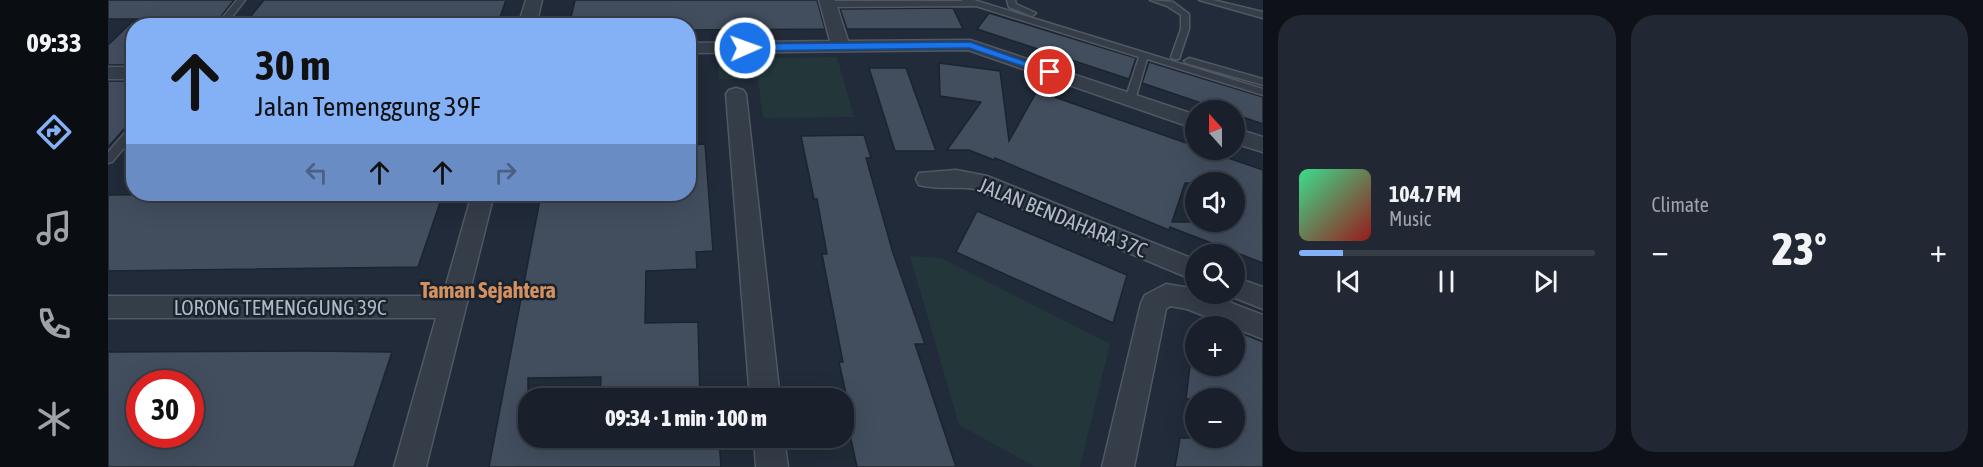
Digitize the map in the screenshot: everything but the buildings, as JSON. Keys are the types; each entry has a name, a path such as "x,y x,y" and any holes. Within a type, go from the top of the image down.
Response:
{"street":[{"path":"529,18 534,0"},
{"path":"828,2 840,45"},
{"path":"696,48 970,45 1185,118"},
{"path":"108,73 126,73"},
{"path":"736,94 764,388"},
{"path":"1245,139 1263,145"},
{"name":"JALAN BENDAHARA 37C","path":"927,179 956,178 979,182 1185,266"},
{"path":"410,467 481,201"},
{"path":"1245,291 1263,298"},
{"path":"1118,467 1154,303 1166,295 1189,298 1263,327"},
{"name":"LORONG TEMENGGUNG 39C","path":"108,307 453,307"},
{"path":"770,448 772,467"}],"lane":[{"path":"226,18 241,0"},
{"path":"965,0 1263,92"},
{"path":"1011,0 1012,5 1020,9 1263,82"},
{"path":"1154,0 1170,4 1185,14 1185,29 1176,57"},
{"path":"1203,0 1263,15"},
{"path":"828,2 976,4"},
{"path":"1130,100 1144,55"},
{"path":"108,159 126,138"}],"green space":[{"path":"837,57 854,117 763,118 758,79 719,79 718,59"},
{"path":"910,256 941,258 1110,344 1080,467 1036,467 959,425"}],"district":[{"name":"Taman Sejahtera","path":"488,290"}],"route":[{"path":"745,48 831,45 970,45 1050,72"}]}
